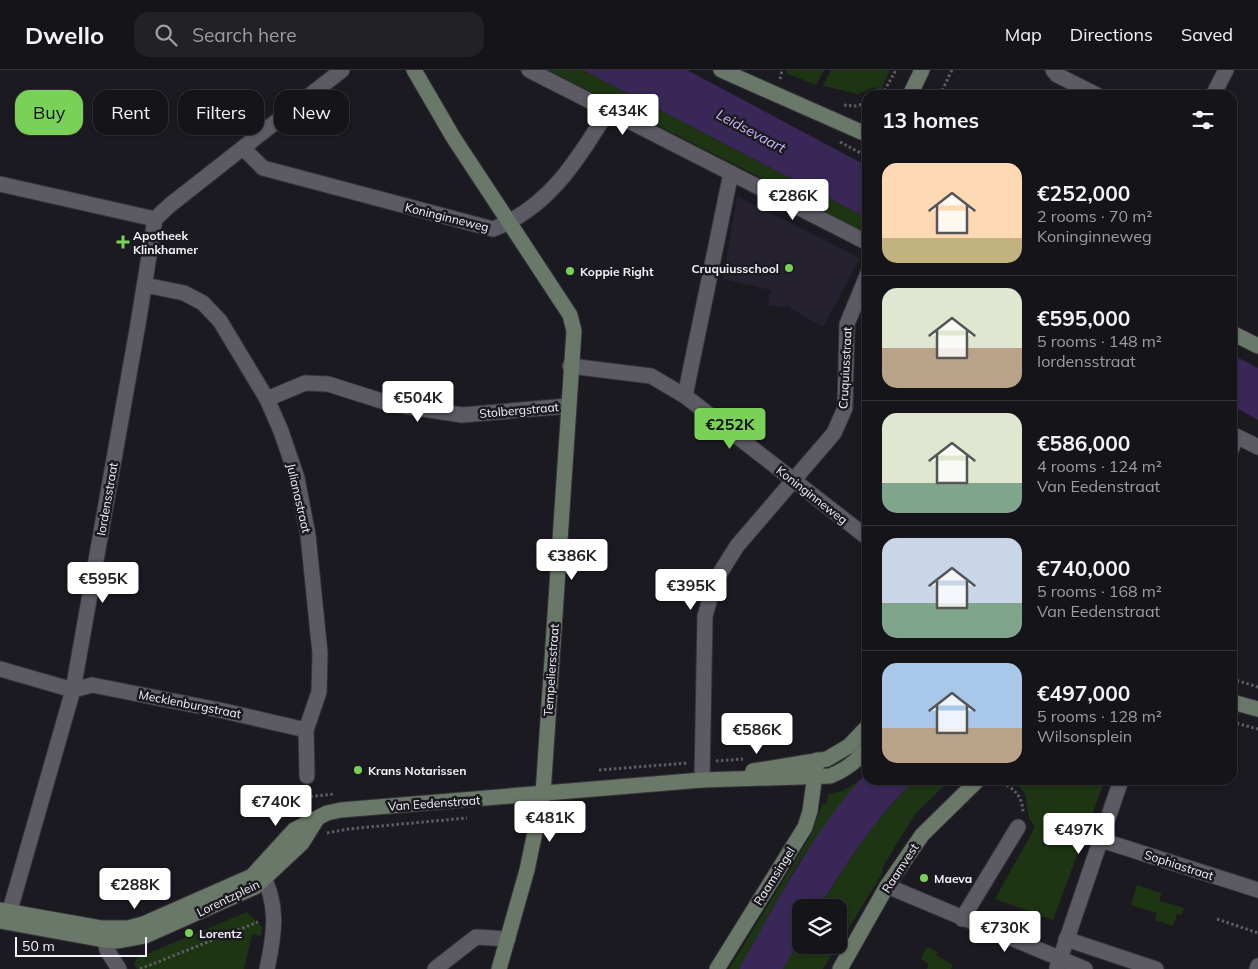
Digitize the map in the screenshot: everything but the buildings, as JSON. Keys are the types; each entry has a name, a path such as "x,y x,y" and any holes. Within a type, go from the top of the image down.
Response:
{"main road":[{"path":"414,70 453,137 511,222 570,315 574,331 570,366"},
{"path":"721,70 862,132"},
{"path":"912,90 922,70"},
{"path":"1237,336 1258,346"},
{"name":"Tempeliersstraat","path":"499,969 535,838 543,794 570,366"},
{"path":"1237,703 1258,709"},
{"path":"817,760 837,754 849,746 862,722"},
{"path":"816,778 830,776 842,771 862,754"},
{"name":"Van Eedenstraat","path":"702,780 817,760"},
{"name":"Raamsingel","path":"717,969 805,827 816,778 817,760"},
{"name":"Van Eedenstraat","path":"262,874 302,843 318,818 341,810 702,780 816,778"},
{"name":"Raamvest","path":"840,969 887,886 922,835 973,785"},
{"name":"Lorentzplein","path":"4,916 101,928 128,928 185,906 252,876 262,874"},
{"name":"Lorentzplein","path":"4,916 105,940 124,940 145,936 255,887 262,874"}],"street":[{"path":"0,184 155,219 170,205 342,70"},
{"path":"529,70 607,112 862,241"},
{"path":"1053,70 1057,75 1087,90"},
{"path":"1216,90 1226,70"},
{"path":"511,222 553,190 580,156 607,112"},
{"name":"Koninginneweg","path":"244,148 263,168 492,229 511,222"},
{"path":"685,396 731,173"},
{"name":"Iordensstraat","path":"4,916 73,690 155,219"},
{"name":"Julianastraat","path":"145,285 184,293 203,303 220,321 267,399 281,431 297,478 314,576 320,653 318,692 306,730 307,776"},
{"name":"Cruquiusstraat","path":"702,780 705,616 715,581 736,546 834,433 845,408 847,324 862,288"},
{"name":"Koninginneweg","path":"570,366 651,376 685,396 862,533"},
{"name":"Stolbergstraat","path":"267,399 304,383 328,384 391,404 462,415 568,406"},
{"path":"1237,443 1258,447"},
{"path":"0,669 73,690"},
{"name":"Mecklenburgstraat","path":"73,690 92,685 224,710 306,730"},
{"path":"1058,964 1119,785"},
{"path":"962,919 1018,827"},
{"name":"Sophiastraat","path":"1100,840 1258,890"},
{"name":"Lorentzplein","path":"262,874 275,926 266,969"},
{"path":"887,886 1058,964 1086,969"},
{"path":"435,969 476,937 508,939"},
{"path":"1066,939 1156,969"},
{"path":"105,940 107,950 119,969"}],"path":[{"path":"885,90 896,70"},
{"path":"942,90 952,70"},
{"path":"1237,681 1258,687"},
{"path":"1237,723 1258,729"},
{"path":"594,771 745,759"},
{"path":"1007,785 1016,790 1023,803 1024,815 1018,827"},
{"path":"306,797 338,794"},
{"path":"324,833 348,828 470,817"},
{"path":"140,969 256,923 273,912"},
{"path":"1217,920 1258,933"}],"shaded area":[{"name":"Cruquiusschool","path":"737,196 860,258 823,327 785,305 785,308 768,305 771,290 723,279"}],"green space":[{"path":"548,70 583,70 862,215 862,232 748,171"},
{"path":"787,70 824,70 816,85 786,73"},
{"path":"831,70 890,70 881,90 875,87 862,90 862,92 858,94 823,86"},
{"path":"860,780 799,862 739,969 729,969 812,833 822,804 827,803 828,794 843,791"},
{"path":"910,785 945,785 915,814 882,868 883,872 847,931 847,899 825,899 851,857 887,809"},
{"path":"1018,785 1103,785 1053,920 995,899 1035,827 1029,818 1025,794"},
{"path":"1137,885 1161,893 1160,901 1184,908 1182,915 1177,914 1173,926 1155,920 1157,913 1131,905"},
{"path":"247,912 262,927 261,936 252,934 244,969 137,969 134,964 137,958"},
{"path":"927,947 938,952 936,955 953,965 951,969 927,969 929,964 921,959"},
{"path":"792,953 832,954 823,969 783,969"}],"water":[{"name":"Leidsevaart","path":"583,70 687,70 862,163 862,215"},
{"path":"1237,357 1258,368 1258,420 1237,408"},
{"path":"862,778 862,785 910,785 875,824 824,899 792,899 792,953 783,969 739,969 797,867 830,818"}],"place":[{"name":"Apotheek Klinkhamer","path":"123,242"},
{"name":"Cruquiusschool","path":"789,268"},
{"name":"Koppie Right","path":"570,271"},
{"name":"Krans Notarissen","path":"358,770"},
{"name":"Maeva","path":"924,878"},
{"name":"Lorentz","path":"189,933"}]}
